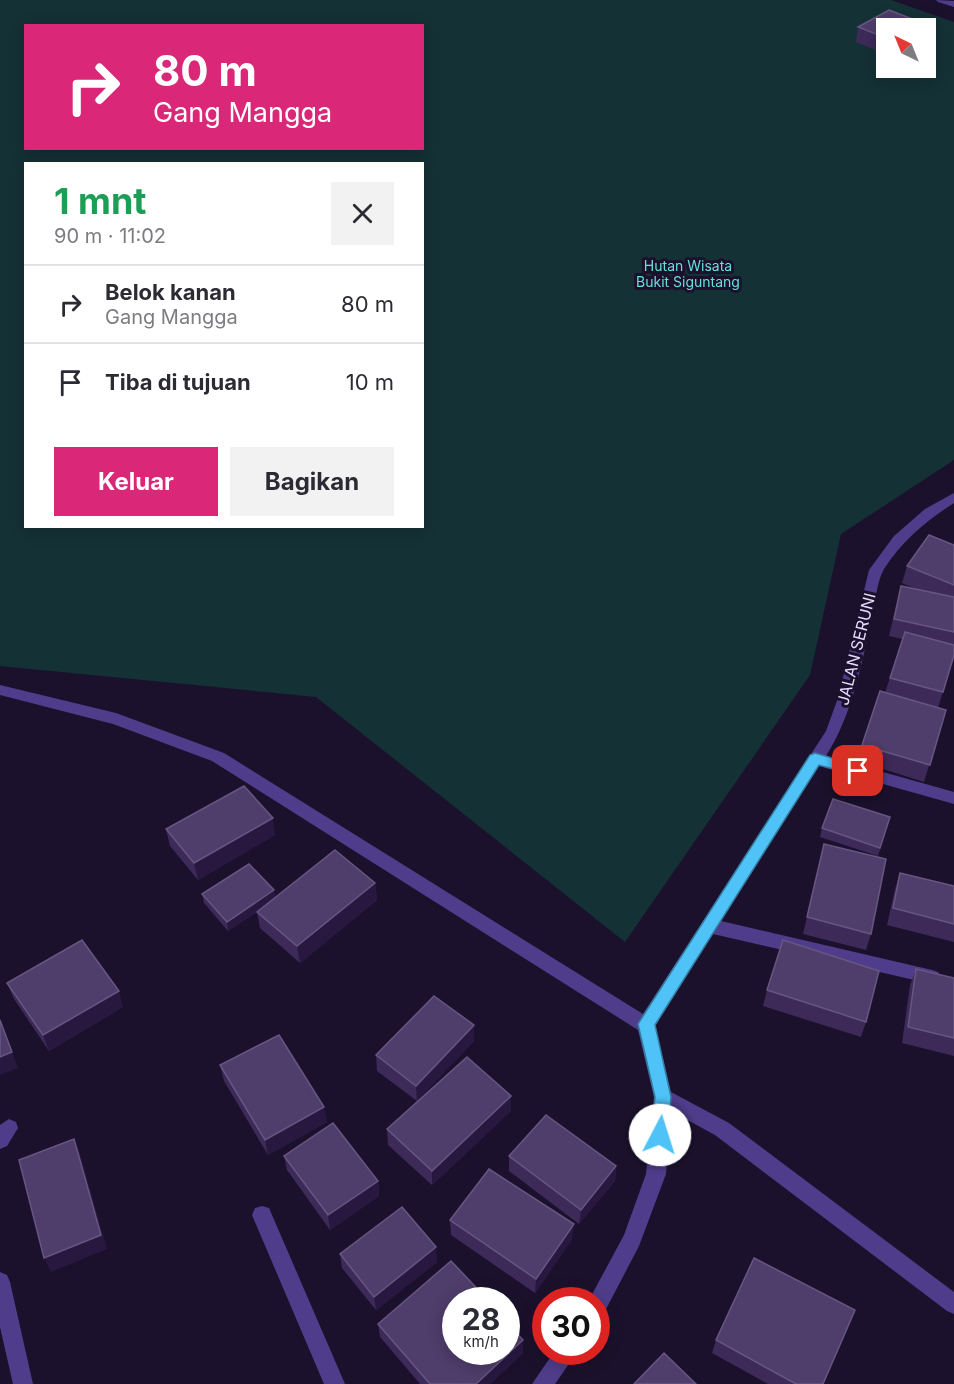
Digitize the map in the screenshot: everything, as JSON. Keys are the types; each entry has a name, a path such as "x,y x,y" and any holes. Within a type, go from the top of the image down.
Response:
{"street":[{"path":"941,0 954,4"},
{"name":"JALAN SERUNI","path":"646,1024 832,732 846,698 876,570 899,538 930,512 954,497"},
{"path":"0,690 116,719 218,758 646,1024 663,1097 656,1174 632,1239 607,1287"},
{"path":"815,759 954,798"},
{"path":"710,926 932,977"},
{"path":"663,1097 722,1129 954,1304"},
{"path":"262,1215 335,1384"},
{"path":"0,1282 23,1384"},
{"path":"542,1384 557,1365"}],"green space":[{"name":"Hutan Wisata Bukit Siguntang","path":"0,0 891,0 954,22 954,460 841,534 810,675 625,942 316,697 0,666"}],"building":[{"path":"889,10 910,18 876,18 876,34 858,27"},
{"path":"929,535 954,545 954,585 907,566"},
{"path":"901,586 954,597 954,632 894,619"},
{"path":"905,632 954,645 954,655 943,692 890,678"},
{"path":"880,691 946,710 930,765 862,745"},
{"path":"244,786 273,818 194,863 166,829"},
{"path":"833,799 890,817 880,848 822,828"},
{"path":"824,844 886,859 871,934 807,917"},
{"path":"335,850 375,883 297,946 257,912"},
{"path":"249,864 274,890 227,922 202,894"},
{"path":"900,873 954,886 954,924 893,908"},
{"path":"82,940 119,991 43,1035 7,983"},
{"path":"783,940 879,971 866,1022 767,990"},
{"path":"916,969 954,978 954,1038 908,1027"},
{"path":"434,996 474,1025 416,1086 376,1055"},
{"path":"0,1020 12,1052 0,1057"},
{"path":"279,1035 324,1107 265,1140 220,1065"},
{"path":"467,1057 511,1096 432,1171 387,1129"},
{"path":"546,1115 616,1166 581,1210 509,1156"},
{"path":"333,1123 378,1181 328,1215 284,1156"},
{"path":"74,1139 101,1235 44,1258 19,1160"},
{"path":"489,1169 574,1224 536,1279 450,1220"},
{"path":"402,1207 436,1247 374,1297 340,1254"},
{"path":"754,1258 855,1310 823,1384 796,1384 716,1340"},
{"path":"451,1261 476,1287 442,1287 442,1365 496,1365 476,1384 430,1384 378,1324"},
{"path":"664,1353 696,1384 634,1384"}],"route":[{"path":"660,1135 663,1097 646,1024 815,759 858,771"}]}
